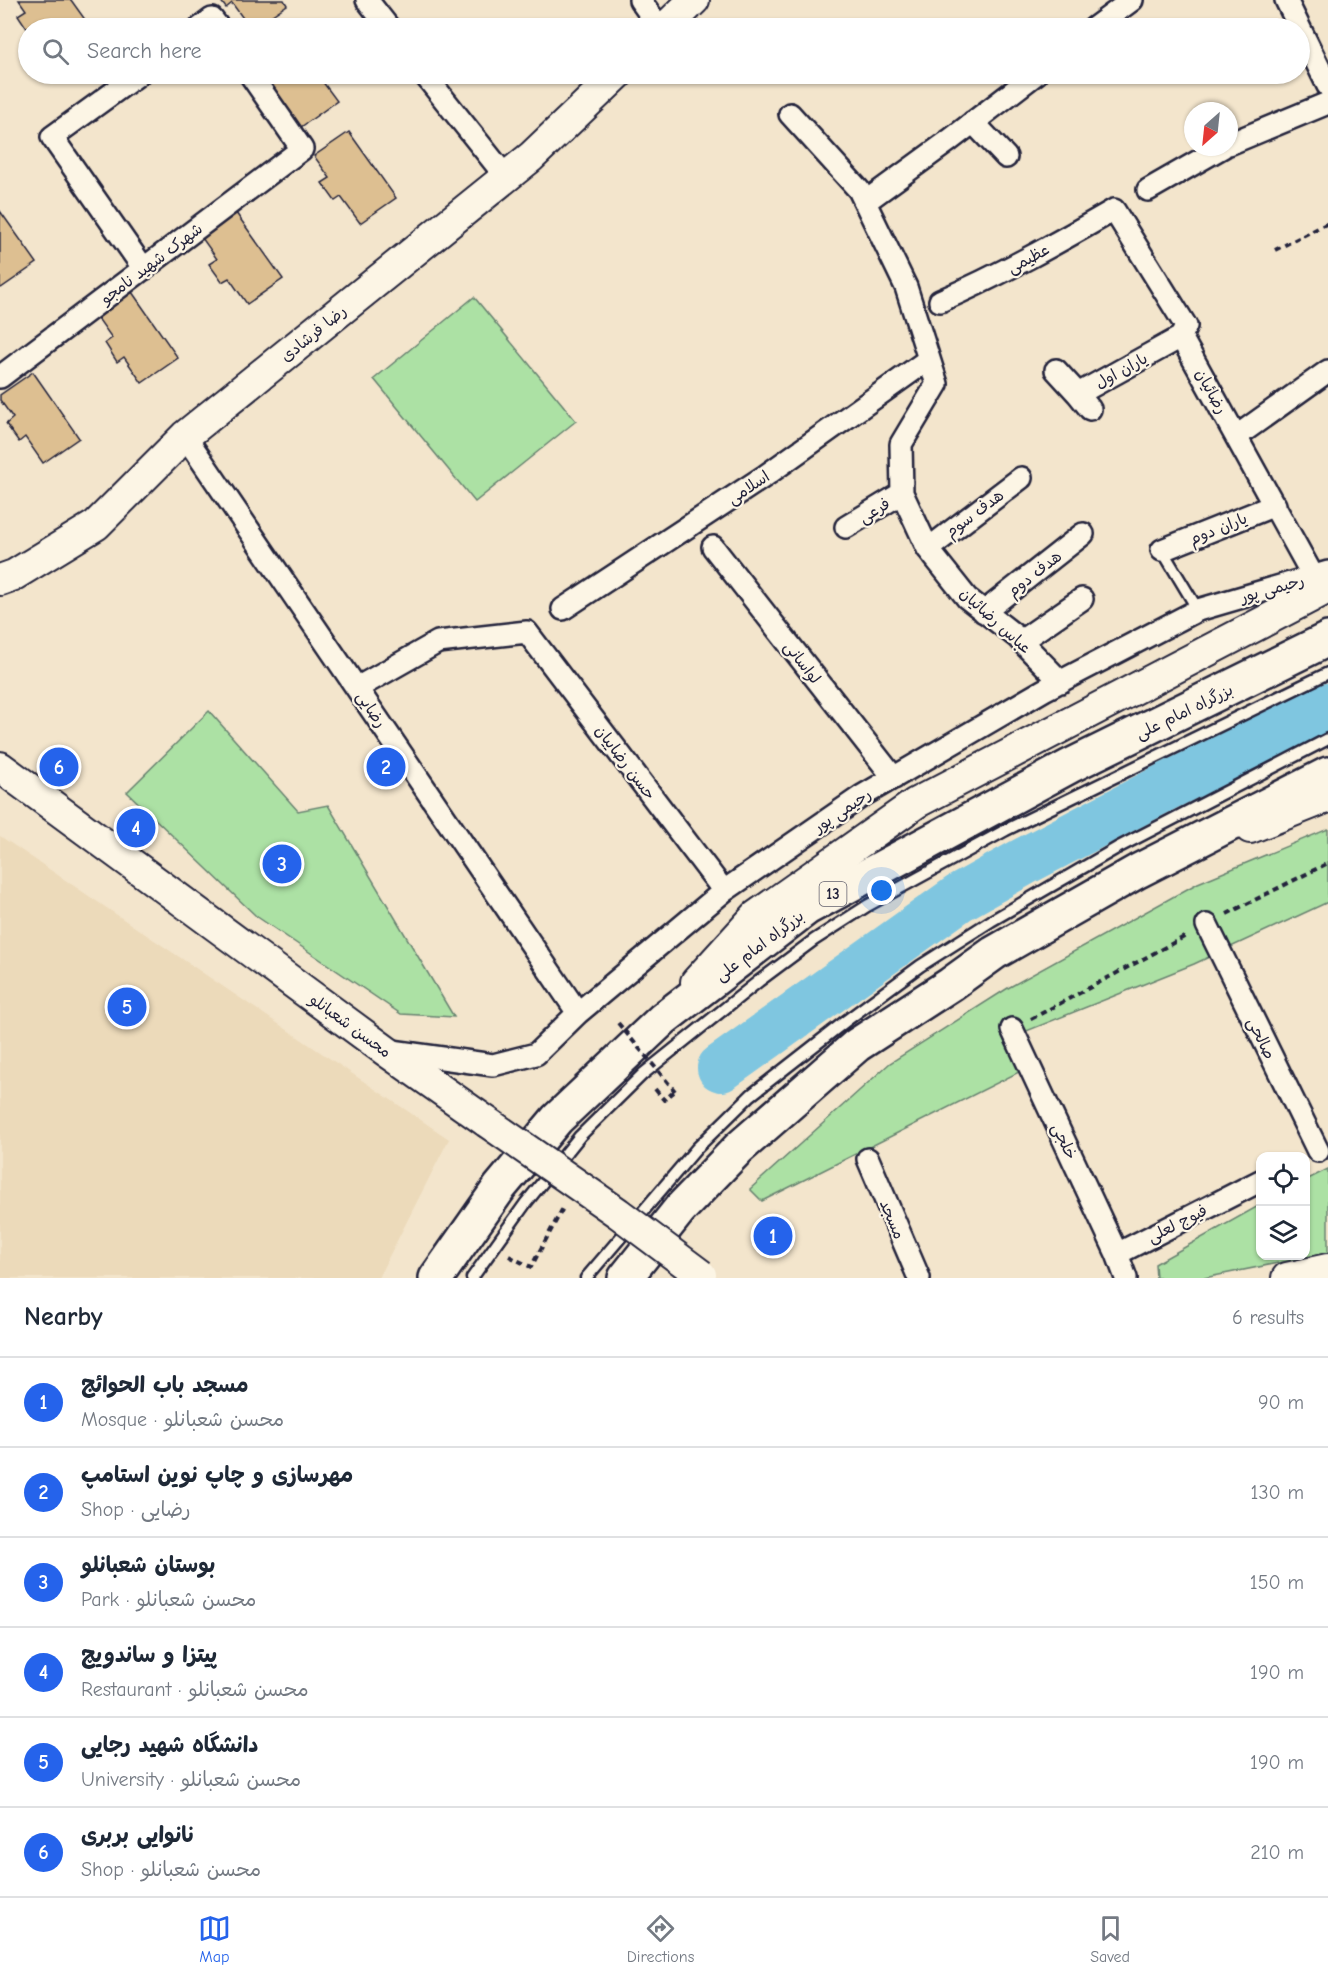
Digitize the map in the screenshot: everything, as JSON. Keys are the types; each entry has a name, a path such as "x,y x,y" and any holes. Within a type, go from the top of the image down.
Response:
{"highway":[{"name":"بزرگراه امام علی","path":"436,1278 500,1187 557,1119 663,1019 807,908 1070,766 1328,639"},
{"path":"625,1278 680,1209 739,1148 857,1045 994,953 1138,872 1328,774"}],"main road":[{"path":"675,18 694,0"},
{"name":"رضا فرشادی","path":"0,580 96,525 185,436 531,158 608,84"},
{"path":"663,1019 756,915 916,803 1107,702 1323,579"},
{"name":"محسن شعبانلو","path":"0,767 386,1050 704,1276"},
{"path":"1138,872 1328,797"},
{"path":"1287,1278 1328,1269"}],"street":[{"path":"367,0 381,18"},
{"path":"640,0 653,18"},
{"path":"1112,18 1132,0"},
{"path":"1286,0 1295,18"},
{"path":"1310,49 1328,86"},
{"path":"125,84 52,137 144,269"},
{"name":"شهرک شهید نامجو","path":"0,377 302,149 257,84"},
{"path":"432,84 506,177"},
{"path":"865,202 1023,84"},
{"path":"1238,140 1328,103"},
{"name":"عباس رضائیان","path":"790,114 859,190 906,287 937,384 901,444 902,493 928,549 967,598 1021,641 1060,682"},
{"path":"974,122 1006,157"},
{"path":"1148,190 1207,156"},
{"name":"عظیمی","path":"940,301 983,282 1114,210"},
{"name":"رضائیان","path":"1114,210 1186,326 1181,337 1275,505 1323,579"},
{"name":"یاران اول","path":"1056,370 1084,401 1181,337"},
{"name":"اسلامی","path":"563,609 765,476 929,359"},
{"path":"1237,436 1328,371"},
{"name":"رضایی","path":"185,436 578,1013"},
{"name":"هدف سوم","path":"928,549 1021,478"},
{"name":"فرعی","path":"846,527 902,493"},
{"name":"یاران دوم","path":"1162,550 1275,505"},
{"name":"هدف دوم","path":"984,612 1083,534"},
{"name":"لواسانی","path":"713,547 894,778"},
{"name":"رحیمی پور","path":"386,1050 493,1065 536,1054 578,1013 724,891 862,796 1060,682 1198,610 1323,579"},
{"path":"1021,641 1082,599"},
{"name":"حسن رضاییان","path":"357,688 438,642 528,632 724,891"},
{"name":"صالحی","path":"1207,925 1317,1152"},
{"name":"خلجی","path":"1012,1029 1117,1254"},
{"name":"مسجد","path":"868,1159 919,1278"},
{"name":"فیوج لعلی","path":"1117,1254 1256,1183"},
{"path":"1117,1254 1126,1278"}],"lane":[{"path":"1162,550 1198,610"},
{"path":"472,1278 525,1204 580,1136 643,1074 814,940 877,901 1006,830 1328,673"},
{"path":"586,1278 697,1148 751,1095 920,966 991,921 1117,848 1328,739"}],"path":[{"path":"1275,250 1328,223"},
{"path":"1012,1029 1328,863"},
{"path":"618,1023 675,1091 664,1100"},
{"path":"531,1267 561,1215"}],"shaded area":[{"path":"0,836 449,1139 378,1278 0,1278"}],"green space":[{"path":"474,297 576,421 475,502 374,379"},
{"path":"209,711 298,811 328,805 454,1017 401,1014 256,916 127,792"},
{"path":"1328,829 1328,902 1194,964 1004,1040 1021,1071 762,1201 750,1189 890,1063 1008,988 1198,883"},
{"path":"1328,1169 1328,1253 1310,1257 1310,1206 1310,1178"},
{"path":"1256,1207 1256,1260 1293,1260 1204,1278 1156,1278 1155,1264"}],"building":[{"path":"19,0 71,0 84,18 20,18 18,15 26,10"},
{"path":"220,0 284,0 287,5 268,18 243,18 232,3 226,8"},
{"path":"267,84 324,84 337,101 301,127 282,100 276,105 263,87"},
{"path":"349,132 396,198 360,223 341,197 335,201 322,183 330,178 314,156"},
{"path":"0,211 37,263 1,288 0,287"},
{"path":"236,213 283,279 247,304 229,278 222,282 209,264 217,259 202,238"},
{"path":"132,292 178,358 142,383 124,357 117,362 105,343 112,338 97,317"},
{"path":"33,372 79,438 43,463 25,437 19,442 6,424 13,418 0,400 0,395"}],"waterway":[{"path":"721,1068 959,898 1166,787 1328,707"}],"place":[{"name":"نانوایی بربری","path":"59,767"},
{"name":"مهرسازی و چاپ نوین استامپ","path":"386,767"},
{"name":"پیتزا و ساندویچ","path":"136,828"},
{"name":"بوستان شعبانلو","path":"282,864"},
{"name":"دانشگاه شهید رجایی","path":"127,1007"},
{"name":"مسجد باب الحوائج","path":"773,1236"}]}
